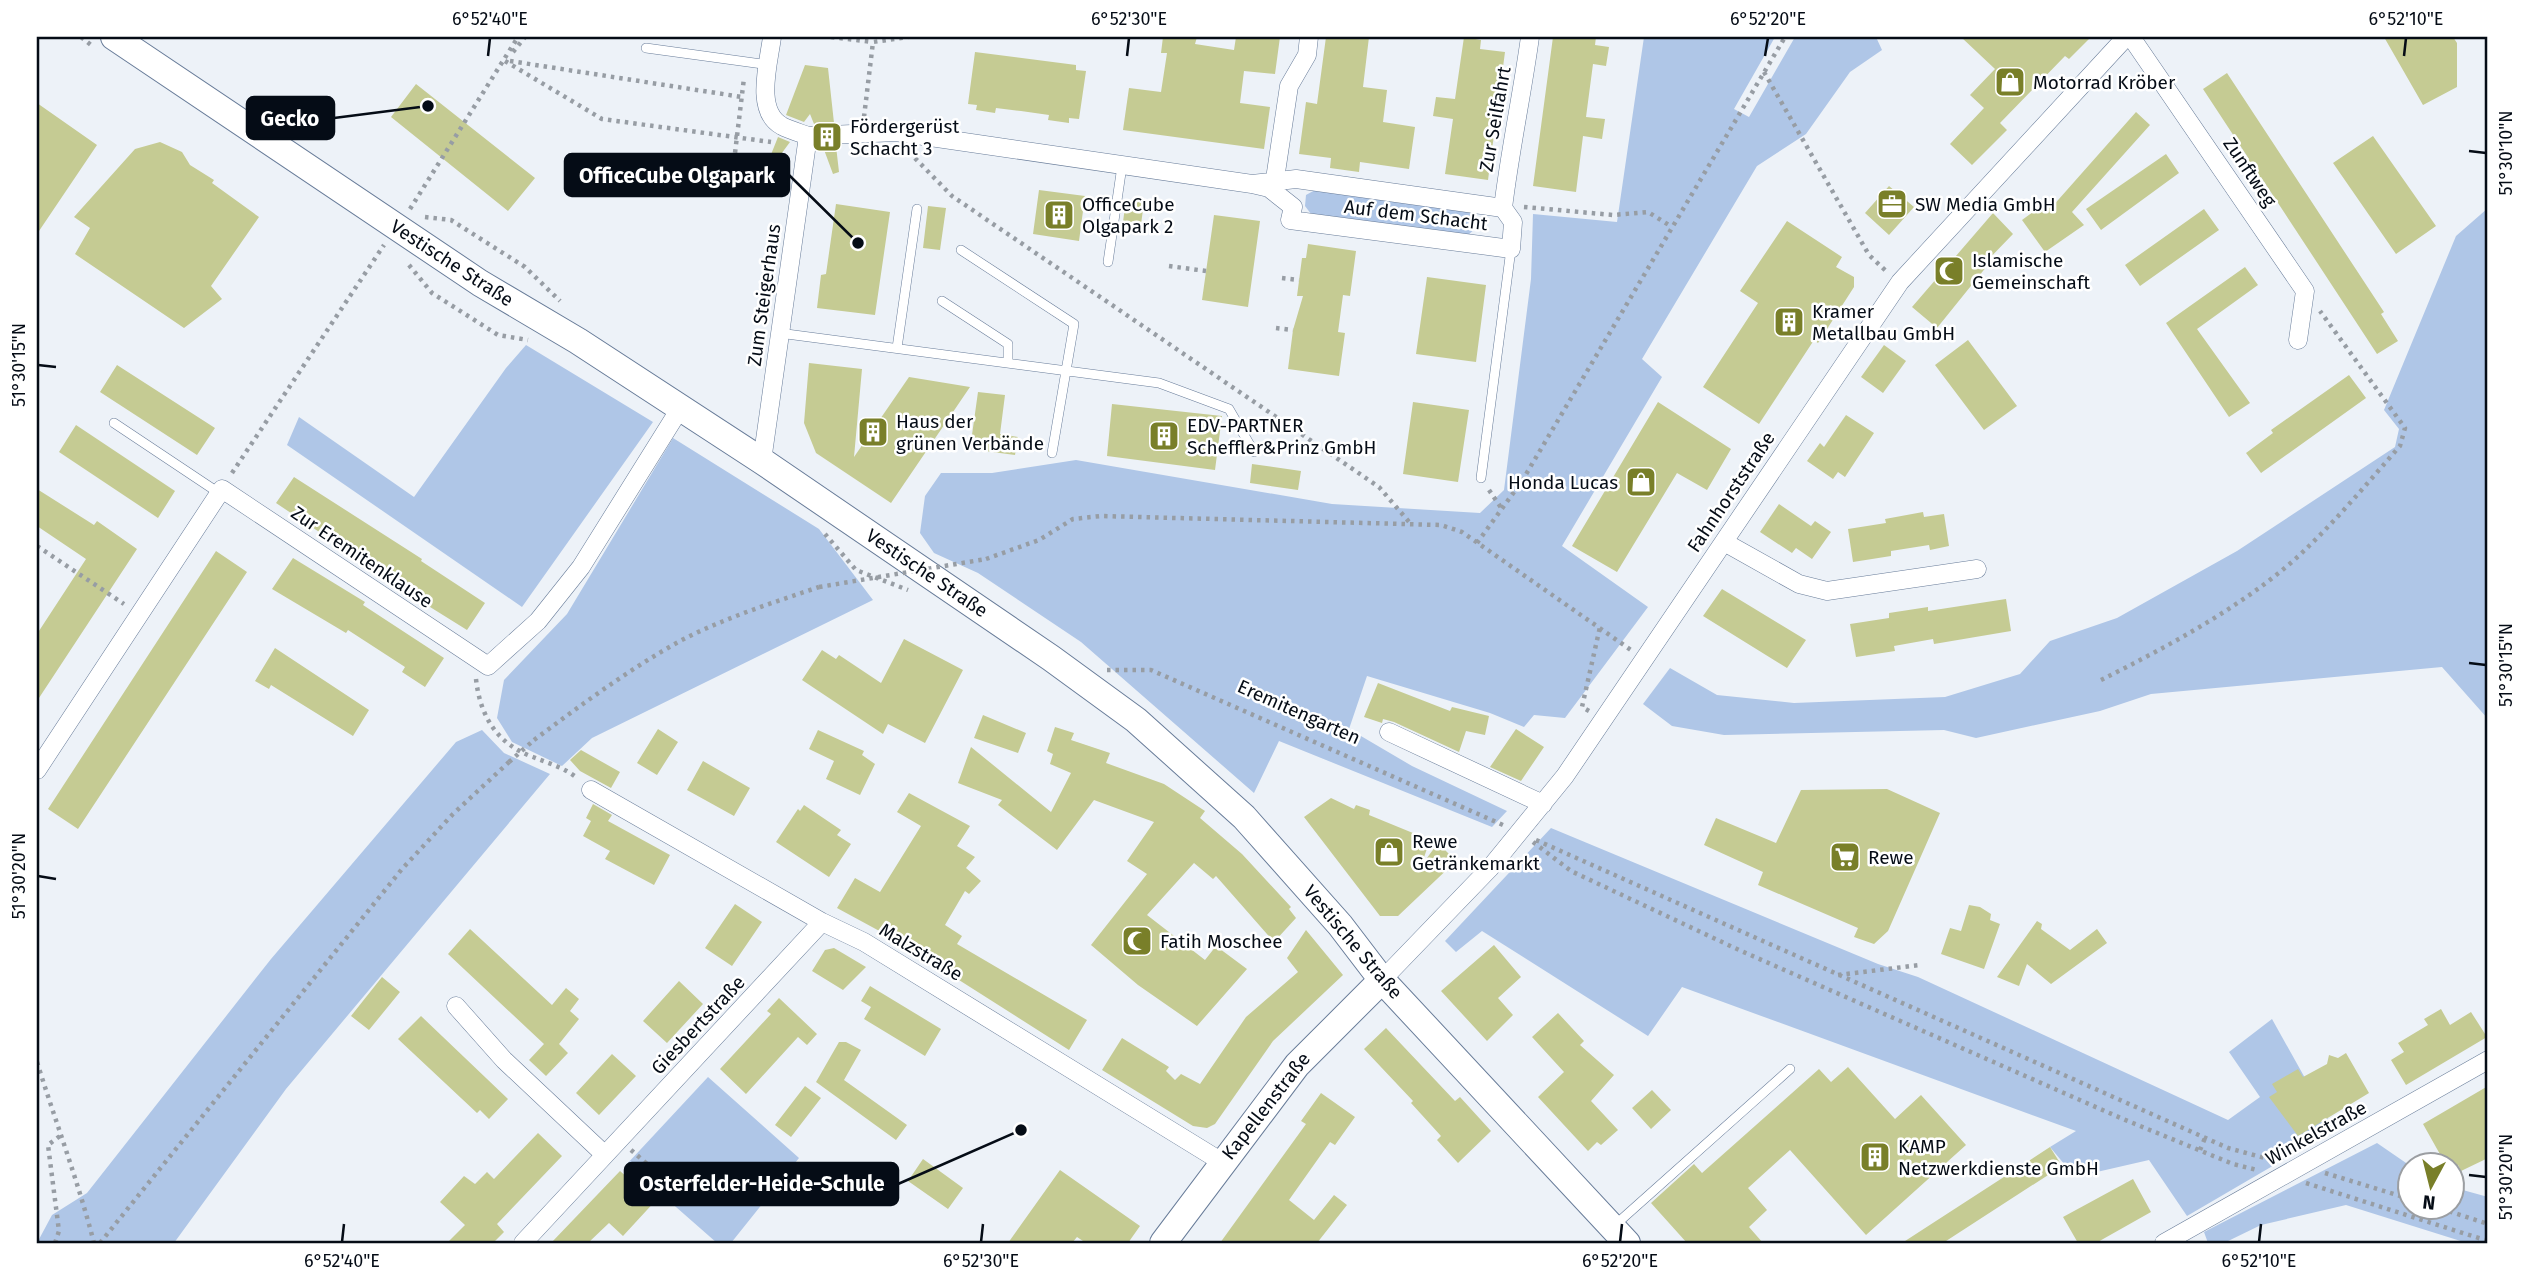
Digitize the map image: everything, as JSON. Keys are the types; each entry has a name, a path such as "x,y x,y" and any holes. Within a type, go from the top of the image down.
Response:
{"street":[{"name":"Vestische Straße","path":"114,37 480,283 681,407 762,461 1051,657 1136,720 1244,817 1324,906 1382,980 1620,1236"},
{"path":"772,37 765,91 770,113 780,125 807,141 862,131 896,132"},
{"path":"1275,179 1289,86 1307,55 1309,37"},
{"name":"Zur Seilfahrt","path":"1503,208 1513,129 1520,108 1530,37"},
{"name":"Fahnhorststraße","path":"1382,980 1521,834 1544,804 1900,282 2126,37"},
{"name":"Zunftweg","path":"2132,37 2305,291"},
{"name":"Auf dem Schacht","path":"896,132 1251,184 1282,195 1293,207 1290,220 1511,249 1513,222 1503,208 1296,179 1275,179 1251,184"},
{"name":"Zum Steigerhaus","path":"762,461 807,141"},
{"path":"2298,340 2305,291"},
{"path":"488,666 538,621 581,567 681,407"},
{"path":"37,770 220,491"},
{"name":"Zur Eremitenklause","path":"220,491 488,666"},
{"path":"1724,542 1799,584 1827,591 1977,569"},
{"name":"Eremitengarten","path":"1389,732 1544,804"},
{"name":"Malzstraße","path":"591,790 822,922 864,942 1222,1162"},
{"name":"Giesbertstraße","path":"523,1243 822,922"},
{"name":"Kapellenstraße","path":"1163,1243 1297,1065 1382,980"},
{"path":"456,1006 504,1060 605,1156"},
{"name":"Winkelstraße","path":"2164,1243 2184,1238 2290,1171 2488,1060"}],"lane":[{"path":"646,48 769,65"},
{"path":"1108,262 1122,166"},
{"path":"897,348 917,209"},
{"path":"1480,478 1511,249"},
{"path":"961,250 1074,324 1052,453"},
{"path":"942,301 1008,344 1008,361"},
{"path":"779,333 1008,361 1159,383 1229,409 1254,452"},
{"path":"114,423 220,491"},
{"path":"1620,1236 1790,1069"}],"path":[{"path":"220,491 398,227 518,37"},
{"path":"505,61 525,37"},
{"path":"831,37 873,42 908,37"},
{"path":"1477,543 1502,509 1785,37"},
{"path":"862,131 873,42"},
{"path":"505,61 742,97"},
{"path":"505,61 602,119 736,138 807,141"},
{"path":"732,178 745,71"},
{"path":"1765,72 1869,255 1900,282"},
{"path":"896,132 906,149 952,196 1379,487 1410,523"},
{"path":"1503,208 1534,207 1613,215 1648,212 1672,227"},
{"path":"1169,265 1206,271"},
{"path":"1282,278 1299,280"},
{"path":"2101,680 2164,649 2265,583 2309,547 2400,446 2405,428 2305,291"},
{"path":"1276,328 1293,330"},
{"path":"515,337 531,341"},
{"path":"1480,478 1502,509"},
{"path":"100,1243 402,869 534,740 617,679 682,640 718,623 819,587 986,559 1039,540 1073,519 1101,516 1410,523 1452,528 1600,627 1644,660"},
{"path":"815,525 856,570 914,592"},
{"path":"37,546 139,614"},
{"path":"1600,627 1582,707 1602,720"},
{"path":"488,666 476,678 478,695 490,728 527,755 574,775 591,790"},
{"name":"Eremitengarten","path":"1102,670 1151,670 1521,834"},
{"path":"1521,834 2228,1148 2488,1241"},
{"path":"1521,834 1571,871 1691,927 2233,1164 2290,1171 2396,1196"},
{"path":"1837,975 1920,965"},
{"path":"37,1062 60,1136 74,1167 94,1243"},
{"path":"55,1243 59,1231 48,1144 60,1136"},
{"path":"2200,1150 2205,1138"},
{"path":"620,1140 682,1194"},
{"path":"2466,1217 2488,1224"}],"shaded area":[{"path":"1644,37 1775,37 1734,109 1749,117 1795,37 1876,37 1882,50 1850,72 1806,134 1757,166 1642,359 1662,377 1562,546 1648,607 1565,718 1534,715 1524,727 1490,713 1367,676 1349,729 1412,766 1507,811 1492,827 1279,741 1254,793 1081,642 978,573 934,553 920,533 925,496 941,473 992,473 1076,460 1332,504 1480,513 1504,490 1531,279 1533,214 1617,222"},
{"path":"1315,190 1471,211 1477,220 1476,228 1468,235 1311,214 1305,206 1306,195"},
{"path":"2488,208 2488,719 2442,667 2151,694 2100,711 1976,738 1944,730 1724,735 1672,726 1643,704 1670,668 1717,695 1794,703 1945,697 2020,674 2050,641 2117,618 2237,551 2395,447 2399,429 2384,410 2456,236"},
{"path":"526,345 653,422 522,607 287,445 299,417 414,497 506,368"},
{"path":"673,438 819,529 873,600 592,738 562,766 512,742 497,718 504,680 567,614"},
{"path":"482,730 504,753 550,774 286,1089 174,1243 37,1243 52,1215 87,1193 271,959 456,742"},
{"path":"1551,828 1878,964 1918,977 2228,1120 2260,1097 2229,1052 2272,1019 2334,1130 2187,1216 2149,1160 2075,1177 2050,1147 2076,1131 1682,987 1648,1036 1482,931 1456,952 1445,941"},
{"path":"708,1077 799,1158 731,1243 717,1243 627,1164"},
{"path":"2377,1143 2396,1156 2396,1220 2466,1220 2466,1191 2488,1197 2488,1243 2467,1243 2346,1205 2261,1225 2224,1243 2208,1243 2204,1232"}],"building":[{"path":"1163,37 1197,37 1195,44 1234,50 1236,37 1280,37 1275,74 1244,71 1240,103 1270,107 1264,149 1123,130 1129,88 1161,92 1167,53 1161,53"},
{"path":"1326,37 1369,37 1363,87 1387,90 1383,122 1415,127 1409,169 1360,162 1359,172 1330,168 1331,158 1299,154 1306,102 1317,104"},
{"path":"1464,37 1481,40 1480,49 1505,52 1488,180 1445,174 1453,119 1433,116 1436,97 1455,99"},
{"path":"1553,37 1596,37 1595,45 1609,47 1606,66 1593,64 1586,117 1605,119 1602,139 1583,136 1576,192 1533,186"},
{"path":"1961,37 2091,37 2069,59 2065,56 2000,123 2007,130 1972,165 1950,144 1984,108 1970,95 1995,69"},
{"path":"2384,37 2453,37 2457,43 2457,87 2423,105"},
{"path":"975,52 1076,65 1076,70 1086,71 1079,119 1069,118 1069,123 1048,120 1049,115 1021,111 996,108 995,113 976,110 977,105 968,104"},
{"name":"Fördergerüst Schacht 3","path":"805,65 828,68 834,123 814,124 810,114 804,122 786,115"},
{"path":"2227,73 2384,312 2381,314 2398,341 2377,354 2261,177 2256,180 2244,162 2249,159 2203,89"},
{"path":"416,84 535,178 508,211 391,117"},
{"path":"37,103 97,145 37,234"},
{"path":"2136,112 2150,125 2072,212 2084,225 2045,252 2022,220 2047,202 2051,208"},
{"path":"2373,136 2436,226 2396,254 2333,163"},
{"path":"778,137 790,142 773,165 768,162"},
{"path":"160,142 182,152 190,165 214,180 212,183 259,217 211,286 222,299 184,328 75,254 90,228 74,217 135,149"},
{"path":"836,146 839,172 833,174 823,147"},
{"path":"2166,154 2179,173 2101,230 2086,209"},
{"path":"1889,186 1914,207 1889,235 1865,213"},
{"name":"OfficeCube Olgapark 2","path":"1039,190 1085,196 1079,241 1033,234"},
{"path":"1126,200 1144,202 1140,232 1122,229"},
{"path":"836,204 890,212 875,315 817,308 821,275 826,274"},
{"path":"928,206 946,208 940,250 923,248"},
{"path":"2204,209 2219,230 2140,286 2125,265"},
{"path":"1993,213 2013,234 1984,264 1987,266 1937,328 1912,307"},
{"path":"1214,215 1260,221 1248,307 1202,300"},
{"name":"Kramer Metallbau GmbH","path":"1787,221 1842,257 1836,267 1854,277 1854,287 1818,343 1814,340 1759,424 1703,387 1758,303 1740,291"},
{"path":"1308,244 1356,251 1350,296 1343,295 1338,332 1345,333 1339,376 1288,369 1293,330 1303,296 1297,296 1302,258 1306,258"},
{"path":"2245,267 2258,285 2197,329 2250,403 2229,417 2166,323"},
{"path":"1427,277 1486,285 1476,362 1416,354"},
{"path":"1968,340 2017,406 1984,430 1935,365"},
{"path":"1884,345 1906,361 1883,393 1861,377"},
{"name":"Haus der grünen Verbände","path":"809,363 862,369 854,457 909,377 970,387 891,503 816,453 804,423"},
{"path":"117,365 215,428 197,455 100,392"},
{"path":"2349,375 2366,398 2261,473 2246,453 2273,433 2271,430"},
{"path":"978,392 1005,395 1000,434 1018,437 1015,455 970,449"},
{"path":"1413,402 1469,410 1458,482 1403,474"},
{"name":"Honda Lucas","path":"1658,402 1731,449 1707,490 1677,473 1617,572 1572,546"},
{"name":"EDV-PARTNER Scheffler&Prinz GmbH","path":"1112,404 1222,416 1215,470 1107,456"},
{"path":"1846,415 1874,433 1845,477 1838,472 1833,479 1807,461 1820,443 1824,447"},
{"path":"76,425 175,491 158,518 59,452"},
{"path":"1252,464 1301,471 1298,490 1250,483"},
{"path":"294,477 485,603 467,630 369,569 370,566 276,503"},
{"path":"37,489 94,525 97,521 137,549 37,701 37,634 86,559 37,526"},
{"path":"1779,504 1811,526 1815,521 1831,532 1812,559 1796,548 1792,553 1760,532"},
{"path":"1923,512 1924,517 1944,514 1949,546 1930,550 1929,545 1891,551 1891,556 1853,562 1848,529 1886,523 1885,519"},
{"path":"216,551 247,572 78,829 48,809"},
{"path":"293,558 365,602 363,605 444,658 425,687 402,672 405,667 348,630 346,633 272,589"},
{"path":"1722,589 1806,640 1787,668 1703,616"},
{"path":"2006,599 2011,631 1934,644 1933,639 1894,646 1895,651 1856,657 1850,624 1889,618 1889,613 1928,607 1928,611"},
{"path":"904,639 963,670 925,743 888,724 883,734 802,680 822,650 836,659 839,655 881,683"},
{"path":"275,648 369,710 353,736 271,685 269,689 255,681"},
{"path":"1378,683 1450,711 1452,707 1489,716 1485,735 1466,731 1459,752 1394,722 1383,719 1382,723 1364,717"},
{"path":"983,715 1026,733 1018,753 974,738"},
{"path":"1055,727 1074,733 1071,740 1110,753 1106,763 1164,784 1205,811 1200,818 1242,854 1291,907 1289,909 1296,918 1274,942 1216,876 1213,879 1194,863 1147,915 1205,960 1216,946 1247,969 1197,1026 1138,985 1091,945 1147,874 1127,861 1154,822 1094,800 1057,850 998,805 1002,800 958,783 971,747 1051,812 1071,773 1050,764 1053,754 1047,751"},
{"path":"658,729 678,742 657,775 637,763"},
{"path":"1516,729 1544,747 1521,781 1490,767"},
{"path":"818,730 864,751 862,755 875,764 860,795 826,779 834,761 809,749"},
{"path":"581,750 620,772 611,788 580,771 570,760"},
{"path":"703,761 750,788 734,816 687,790"},
{"name":"Rewe","path":"1887,789 1940,813 1888,931 1874,944 1854,937 1858,928 1758,885 1763,872 1704,845 1716,818 1776,843 1801,790"},
{"path":"909,793 970,826 957,846 975,857 966,868 981,881 969,894 965,891 945,925 962,936 957,944 1087,1020 1069,1050 896,940 837,908 855,878 880,892 921,826 897,812"},
{"name":"Rewe Getränkemarkt","path":"1331,798 1354,809 1356,805 1370,810 1369,815 1430,840 1421,866 1438,843 1456,861 1398,916 1380,916 1304,817"},
{"path":"593,804 612,815 608,821 670,855 654,885 605,859 610,851 583,836 591,821 586,818"},
{"path":"804,805 841,830 837,835 851,844 829,877 776,842 798,809 800,811"},
{"path":"735,904 762,922 732,966 705,948"},
{"path":"1969,905 1980,907 1991,914 1990,920 2000,924 1984,969 1941,954 1950,928 1961,931"},
{"path":"2037,921 2042,924 2041,929 2070,950 2097,929 2107,943 2051,984 2027,964 2019,986 1997,977"},
{"path":"470,929 552,1005 566,988 579,999 570,1011 579,1019 559,1044 568,1053 546,1076 529,1060 544,1044 448,954"},
{"path":"1306,930 1343,975 1273,1041 1215,1124 1207,1128 1193,1126 1102,1070 1122,1038 1169,1067 1166,1071 1175,1080 1181,1074 1200,1084 1246,1017 1298,972 1287,958"},
{"path":"1494,945 1521,977 1498,998 1513,1015 1487,1041 1441,991"},
{"path":"834,948 866,967 843,990 812,971 825,950"},
{"path":"382,977 400,992 369,1030 351,1016"},
{"path":"679,981 703,1004 667,1043 643,1021"},
{"path":"870,986 941,1029 925,1056 864,1019 871,1007 861,1001"},
{"path":"779,998 817,1034 807,1045 798,1037 746,1094 720,1069 771,1014 767,1011"},
{"path":"2441,1009 2450,1025 2471,1012 2487,1037 2406,1085 2391,1060 2404,1052 2398,1043 2428,1025 2424,1019"},
{"path":"1558,1013 1584,1041 1580,1045 1614,1075 1591,1101 1618,1130 1601,1145 1597,1142 1588,1151 1538,1097 1564,1072 1532,1037"},
{"path":"421,1016 508,1099 489,1119 480,1110 477,1113 398,1039"},
{"path":"1386,1028 1455,1101 1460,1097 1491,1131 1458,1163 1437,1140 1441,1136 1411,1103 1413,1101 1364,1049"},
{"path":"839,1042 846,1042 861,1050 844,1080 907,1125 896,1140 816,1082"},
{"path":"2346,1053 2369,1093 2298,1136 2269,1097 2277,1092 2272,1084 2298,1069 2303,1077 2327,1064 2329,1055 2338,1058"},
{"path":"612,1054 636,1076 599,1115 576,1093"},
{"name":"KAMP Netzwerkdienste GmbH","path":"1848,1067 1895,1119 1921,1095 1966,1145 1866,1235 1790,1150 1748,1188 1767,1210 1749,1227 1763,1243 1687,1243 1651,1203 1694,1164 1702,1173 1819,1069 1831,1082"},
{"path":"805,1086 821,1098 791,1137 775,1125"},
{"path":"2488,1086 2488,1158 2466,1169 2466,1150 2438,1150 2423,1124"},
{"path":"1652,1090 1671,1110 1651,1129 1632,1108"},
{"path":"1321,1093 1355,1117 1335,1145 1330,1142 1289,1200 1314,1220 1334,1195 1347,1205 1317,1243 1220,1243 1306,1124 1301,1121"},
{"path":"538,1133 562,1156 497,1224 504,1232 493,1243 447,1243 465,1225 440,1202 464,1176 475,1184 487,1172 494,1179"},
{"path":"2050,1147 2062,1166 1943,1243 1902,1243"},
{"path":"923,1159 963,1188 948,1209 908,1181"},
{"path":"652,1170 670,1185 623,1236 609,1223 588,1243 551,1243 620,1171 637,1186"},
{"path":"1060,1170 1140,1226 1128,1243 1086,1243 1077,1237 1072,1243 1008,1243"},
{"path":"2133,1179 2151,1212 2096,1243 2078,1243 2063,1217"}],"place":[{"name":"Motorrad Kröber","path":"2010,82"},
{"name":"Gecko","path":"428,106"},
{"name":"Fördergerüst Schacht 3","path":"827,137"},
{"name":"SW Media GmbH","path":"1892,204"},
{"name":"OfficeCube Olgapark 2","path":"1059,215"},
{"name":"OfficeCube Olgapark","path":"858,243"},
{"name":"Islamische Gemeinschaft","path":"1949,271"},
{"name":"Kramer Metallbau GmbH","path":"1789,322"},
{"name":"Haus der grünen Verbände","path":"873,432"},
{"name":"EDV-PARTNER Scheffler&Prinz GmbH","path":"1164,436"},
{"name":"Honda Lucas","path":"1641,482"},
{"name":"Rewe Getränkemarkt","path":"1389,852"},
{"name":"Rewe","path":"1845,857"},
{"name":"Fatih Moschee","path":"1137,941"},
{"name":"Osterfelder-Heide-Schule","path":"1021,1130"},
{"name":"KAMP Netzwerkdienste GmbH","path":"1875,1157"}]}
